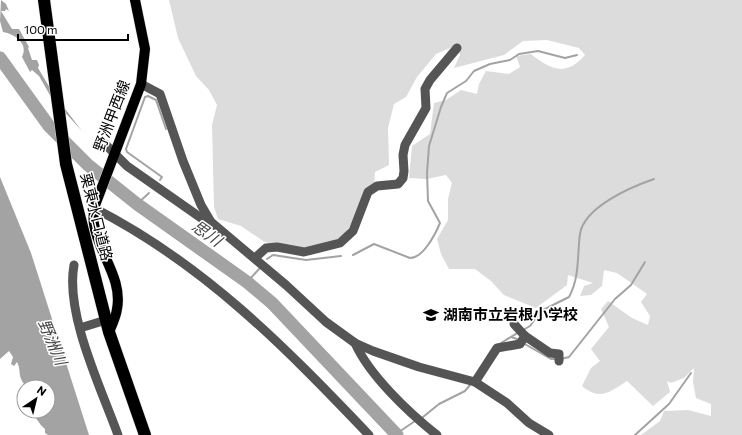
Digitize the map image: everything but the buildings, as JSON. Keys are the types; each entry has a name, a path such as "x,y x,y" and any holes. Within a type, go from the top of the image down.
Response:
{"highway":[{"name":"栗東水口道路","path":"44,0 53,78 66,164 71,186 106,320 144,435"}],"main road":[{"name":"野洲甲西線","path":"110,332 117,308 117,295 112,269 97,235 94,223 94,207 141,84 145,49 135,0"}],"street":[{"path":"255,258 266,248 277,247 304,252 340,243 353,231 368,192 377,186 398,184 403,178 405,145 426,108 426,89 430,80 457,48"},
{"path":"141,84 160,94 183,161 201,205 211,222 255,258 326,322 355,343 419,367 475,382 507,403 529,422 550,435"},
{"path":"105,144 114,155 127,166 204,220 211,222"},
{"path":"94,207 143,235 214,286 249,315 369,435"},
{"path":"74,265 72,295 80,328 118,435"},
{"path":"80,328 106,320"},
{"path":"475,382 497,348 521,334 550,353 559,354 559,359"},
{"path":"355,343 360,356 401,404 437,435"}],"shaded area":[{"path":"169,0 742,0 742,435 641,435 660,421 664,411 688,410 711,416 711,404 696,398 693,382 694,368 684,378 671,383 667,381 670,392 653,406 627,381 615,389 600,394 588,391 582,386 591,368 600,361 591,349 609,327 601,309 608,301 632,318 648,325 650,316 641,302 647,294 617,273 604,270 602,286 591,295 580,296 584,286 593,283 568,275 567,285 536,308 504,295 491,281 475,269 449,269 441,254 437,239 448,220 448,199 452,183 446,175 427,179 409,178 412,146 430,134 434,103 446,100 461,90 477,94 479,84 486,71 509,74 520,67 516,56 531,54 545,64 558,69 565,69 578,62 585,55 579,48 547,40 523,41 504,55 454,68 460,55 457,45 436,54 417,77 406,97 394,104 388,128 389,165 375,172 374,187 339,244 290,250 263,241 241,226 218,219 214,207 212,125 217,105 209,90 196,76 178,38"}],"water":[{"path":"1,0 6,4 9,11 6,9 5,11 1,11 12,29 19,29 29,47 32,60 37,60 39,65 38,68 53,93 82,131 51,97 39,76 32,70 30,72 22,57 24,48 20,40 8,33 3,32 0,21"},
{"name":"野洲川","path":"0,177 31,253 89,435 48,435 45,433 45,429 37,419 56,419 56,379 21,379 17,362 14,366 11,364 13,357 9,351 0,359"}],"waterway":[{"path":"353,255 374,244 410,258 415,257 424,250 435,234 440,223 428,201 427,173 429,146 447,93 466,81 474,71 490,64 510,60 519,54 538,51 565,58 577,55"},
{"name":"思川","path":"0,58 49,126 88,165 137,204 247,282 272,303 397,435"},
{"path":"160,180 162,177 127,152 126,149 145,97 148,96 156,100 166,129"},
{"path":"523,330 530,326 541,311 569,297 577,274 580,234 583,224 590,215 610,199 633,187 654,179"},
{"path":"137,204 149,193"},
{"path":"267,259 273,255 306,260 341,256"},
{"path":"561,359 569,357 615,299 631,285 645,262"},
{"path":"247,282 260,268"},
{"path":"501,343 519,332"},
{"path":"511,337 520,340"},
{"path":"523,343 551,359 557,359"},
{"path":"635,435 669,404 691,373"},
{"path":"423,417 439,404 465,391 470,385"},
{"path":"396,434 415,421"}],"place":[{"name":"湖南市立岩根小学校","path":"431,315"}]}
